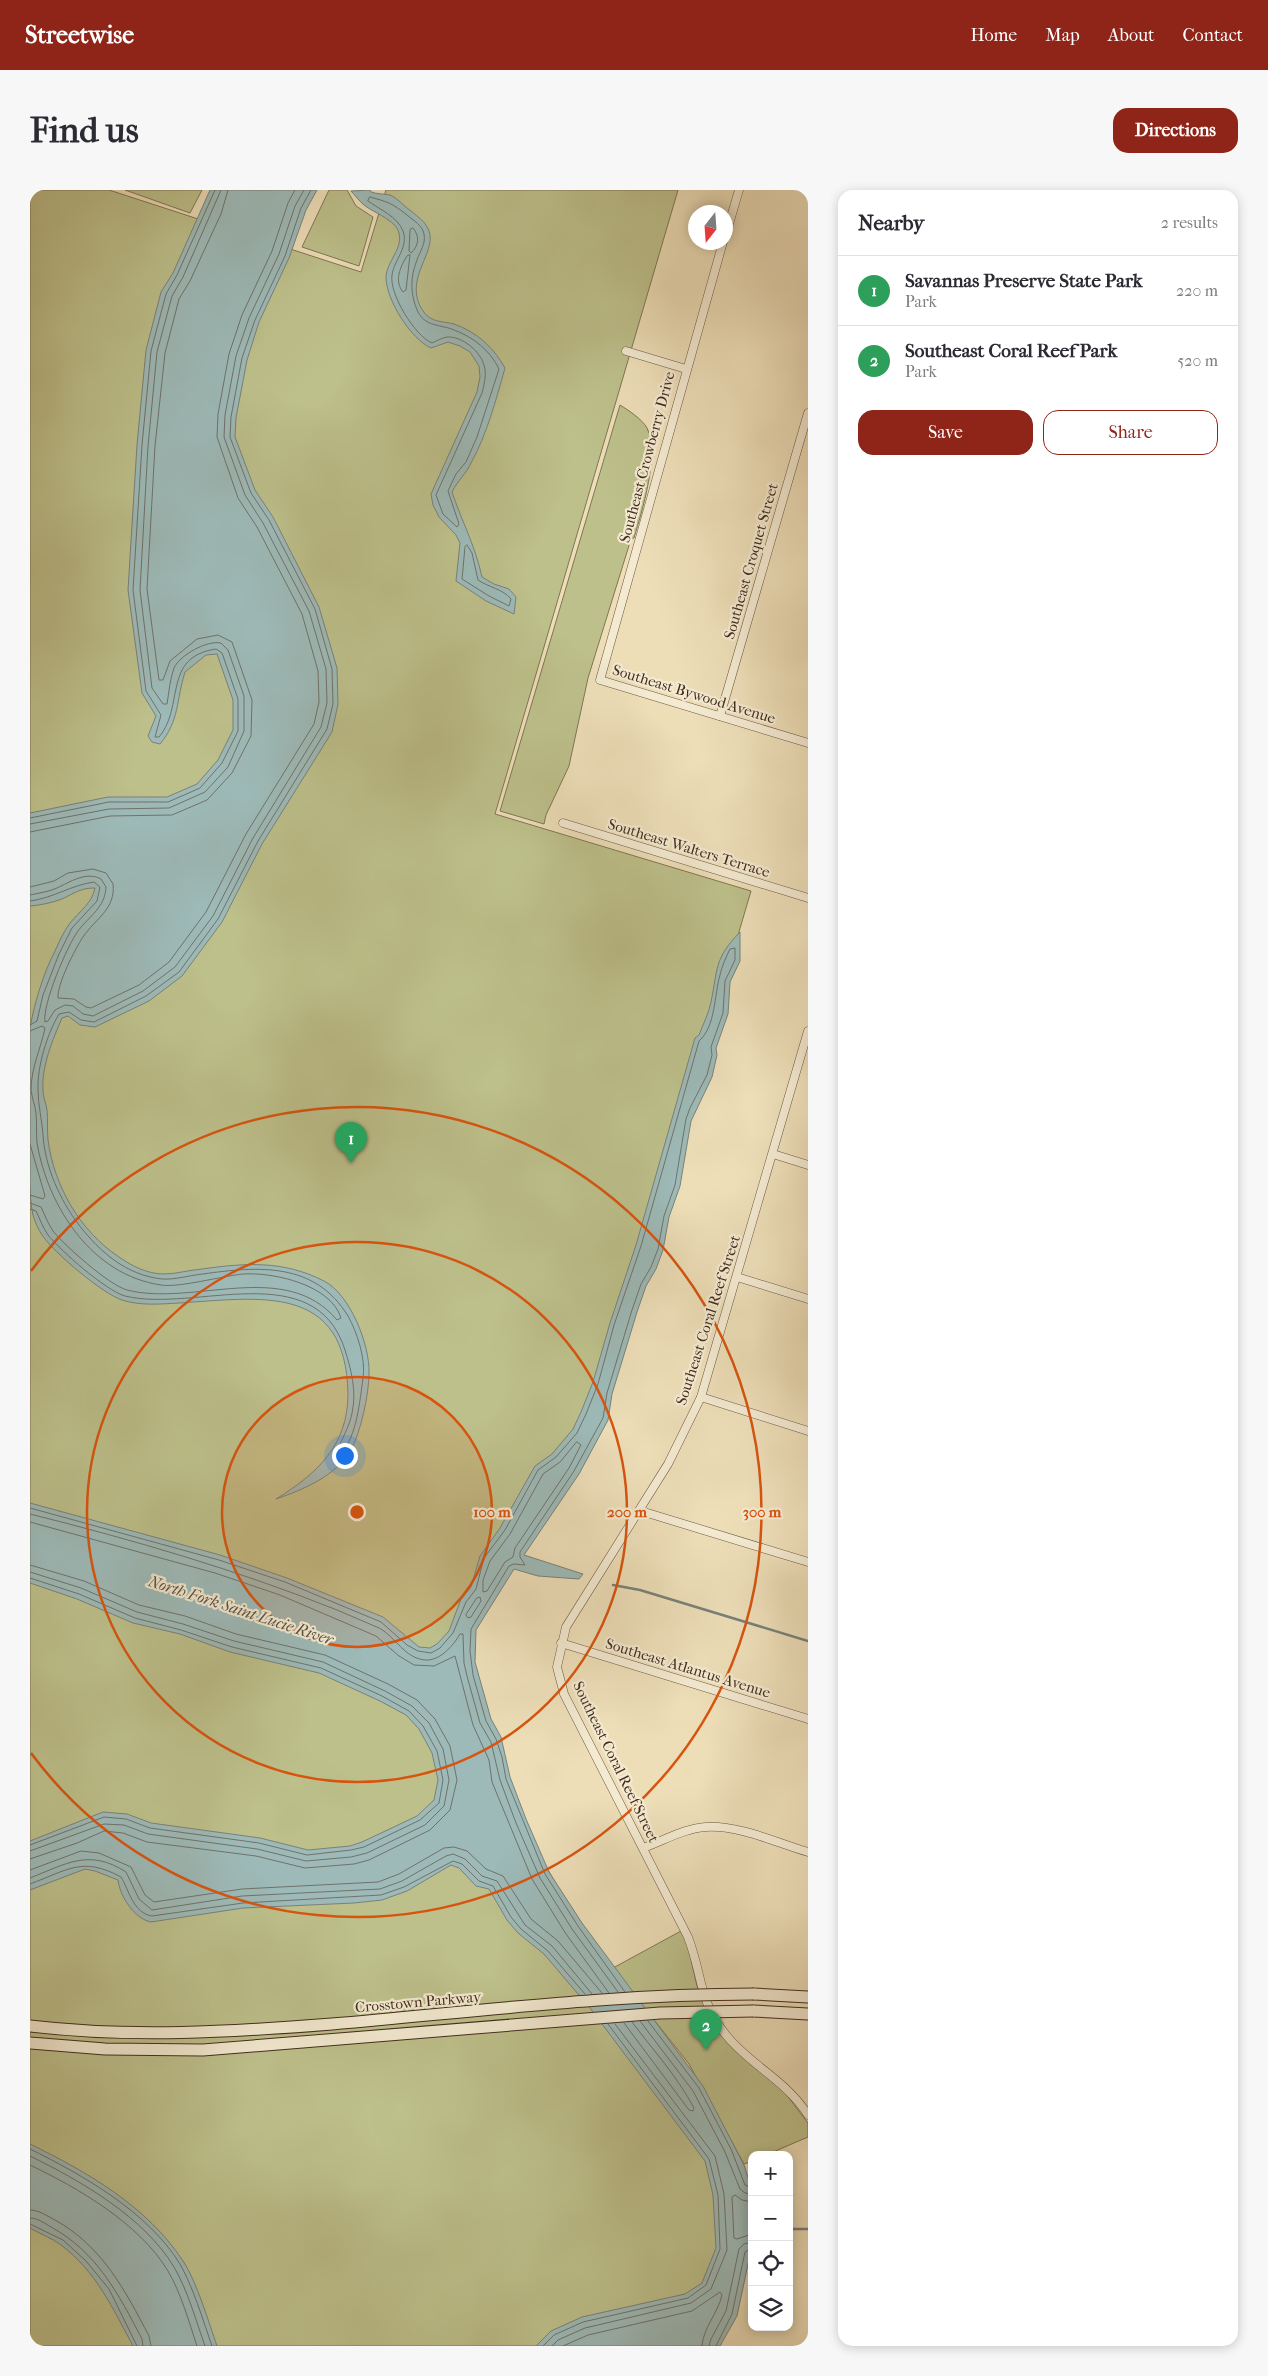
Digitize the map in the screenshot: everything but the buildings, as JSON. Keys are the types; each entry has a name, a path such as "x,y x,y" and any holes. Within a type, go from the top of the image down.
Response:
{"main road":[{"name":"Crosstown Parkway","path":"30,2026 120,2033 224,2032 652,1997 754,1994 808,1997"},
{"name":"Crosstown Parkway","path":"30,2043 105,2049 211,2049 660,2013 753,2011 808,2014"}],"street":[{"path":"733,210 739,190"},
{"name":"Southeast Crowberry Drive","path":"600,680 721,250"},
{"path":"626,350 686,369"},
{"name":"Southeast Croquet Street","path":"720,716 808,412"},
{"name":"Southeast Bywood Avenue","path":"600,680 808,743"},
{"name":"Southeast Walters Terrace","path":"563,823 808,898"},
{"name":"Southeast Coral Reef Street","path":"808,1031 701,1397 668,1464 641,1511 566,1627 557,1668 564,1694 688,1937 697,1964 702,1995 714,2018 737,2047 774,2076 796,2098 808,2115"},
{"path":"773,1154 808,1165"},
{"path":"737,1277 808,1299"},
{"path":"701,1397 808,1431"},
{"path":"641,1511 808,1562"},
{"name":"Southeast Atlantus Avenue","path":"561,1643 808,1719"},
{"path":"643,1848 692,1829 707,1827 737,1831 808,1852"}],"green space":[{"path":"30,190 109,190 361,272 386,190 678,190 495,814 751,891 610,1370 436,1672 736,2202 724,2280 640,2346 30,2346"},
{"path":"125,190 202,190 190,213"},
{"path":"329,190 347,190 356,206 373,217 359,266 302,247"},
{"path":"620,405 631,412 647,428 651,439 651,467 634,538 631,539 588,678 569,766 546,815 544,824 500,811"},
{"path":"681,1931 687,1942 697,1986 715,2027 747,2061 783,2090 808,2123 808,2137 775,2151 748,2151 748,2162 744,2164 689,2064 613,1968"}],"water":[{"path":"210,190 317,190 306,210 289,258 259,322 247,360 236,418 235,437 255,490 273,517 319,607 337,668 338,704 332,732 262,844 222,922 182,976 149,1001 95,1027 80,1025 68,1016 62,1018 46,1063 43,1096 47,1110 48,1140 51,1157 63,1190 81,1221 92,1234 119,1257 140,1269 158,1274 233,1265 264,1265 294,1269 324,1281 342,1297 350,1308 362,1335 369,1373 364,1412 355,1442 344,1459 328,1475 308,1486 276,1499 305,1479 317,1468 336,1443 343,1428 347,1412 348,1394 343,1358 332,1332 315,1315 293,1305 268,1300 239,1299 150,1304 122,1300 103,1290 79,1272 48,1242 35,1220 30,1193 30,1027 34,1008 47,969 60,940 70,923 88,903 95,888 81,890 54,902 30,906 30,813 108,797 167,797 197,784 218,760 233,730 233,700 217,654 206,655 185,672 177,710 171,727 160,744 152,742 148,736 156,716 142,693 128,590 137,445 146,350 161,292 173,273"},
{"path":"370,190 373,193 393,196 424,222 428,228 430,239 416,289 418,300 426,315 433,320 454,324 470,331 490,347 505,368 491,417 477,452 452,492 472,544 482,577 494,584 509,589 516,597 514,614 486,601 456,581 460,543 456,535 439,517 433,505 431,494 477,392 480,377 479,366 470,352 460,346 448,342 431,348 408,328 401,318 390,297 386,277 399,244 399,233 394,224 364,205 351,191"},
{"name":"North Fork Saint Lucie River","path":"740,932 740,961 730,982 728,1014 716,1048 717,1055 712,1077 691,1121 680,1186 669,1217 663,1250 656,1269 646,1286 637,1312 612,1394 608,1420 579,1474 524,1555 583,1574 579,1579 538,1576 514,1569 476,1630 475,1662 491,1719 501,1737 510,1777 549,1872 582,1923 703,2086 744,2165 748,2178 748,2264 737,2316 720,2346 536,2346 551,2331 582,2317 685,2294 702,2283 716,2248 713,2195 705,2161 590,2008 544,1954 518,1933 507,1920 489,1889 476,1886 459,1868 451,1865 407,1891 382,1900 243,1908 151,1922 139,1917 129,1906 119,1887 118,1880 95,1871 85,1869 30,1890 30,1841 103,1812 127,1814 151,1823 260,1838 308,1850 350,1846 417,1816 434,1800 438,1780 432,1753 419,1729 406,1715 380,1701 319,1673 230,1652 180,1634 133,1623 77,1599 30,1583 30,1503 220,1555 287,1578 383,1617 419,1647 430,1648 437,1644 449,1631 461,1599 471,1587 480,1556 500,1528 535,1466 552,1454 573,1429 581,1412 593,1382 636,1245 695,1038 699,1035 709,1010 718,964"},
{"path":"30,2144 94,2179 134,2207 152,2223 168,2241 188,2269 217,2346 133,2346 103,2291 84,2267 73,2255 57,2243 30,2228"}],"waterway":[{"path":"613,1585 640,1590 808,1641"},
{"path":"793,2229 808,2229"}],"place":[{"name":"Savannas Preserve State Park","path":"351,1163"},
{"name":"Southeast Coral Reef Park","path":"706,2050"}]}
